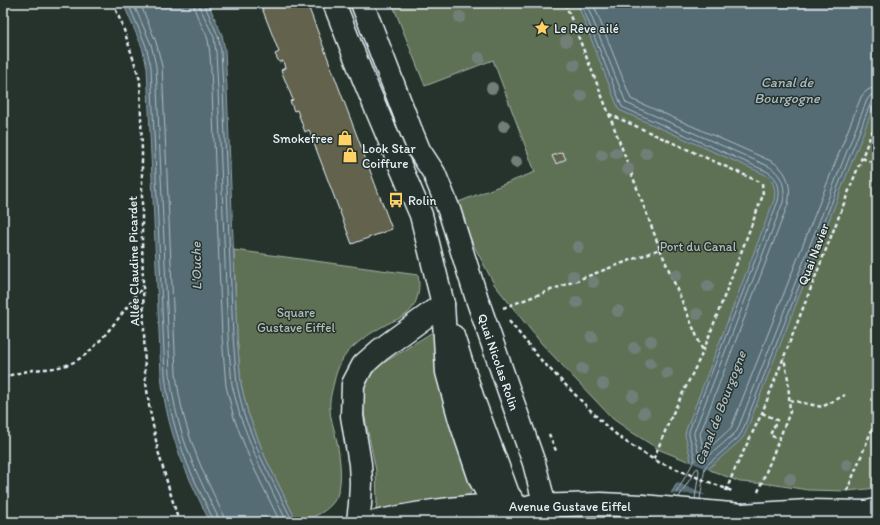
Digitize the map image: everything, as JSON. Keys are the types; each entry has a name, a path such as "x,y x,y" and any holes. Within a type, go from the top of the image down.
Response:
{"main road":[{"path":"334,3 364,80 421,215 443,304 473,399 508,494 507,514"},
{"name":"Quai Nicolas Rolin","path":"362,3 419,150 434,173 446,202 476,299 534,463 542,517"},
{"path":"421,215 446,202"},
{"path":"358,522 361,482 360,464 352,416 353,384 363,365 380,350 422,321 443,304"},
{"name":"Avenue Gustave Eiffel","path":"375,522 470,506 507,514 542,517 601,504 742,515"},
{"name":"Avenue Gustave Eiffel","path":"676,522 742,515 808,511 865,512 877,510"}],"path":[{"path":"3,14 8,3"},
{"name":"Allée Claudine Picardet","path":"113,3 123,27 140,80 145,375 158,451 178,519"},
{"path":"565,3 660,249 703,352"},
{"path":"609,114 762,183 763,195 703,352 672,415 655,461"},
{"name":"Quai Navier","path":"724,496 734,471 762,413 877,119"},
{"path":"862,158 877,164"},
{"path":"499,310 660,249"},
{"path":"3,378 34,370 66,366 77,361 98,343 143,287"},
{"path":"872,315 877,317"},
{"path":"509,321 542,360 601,421 623,440 655,461 738,493"},
{"path":"756,498 790,412 788,379 784,358"},
{"path":"790,400 822,407 844,395"},
{"path":"762,413 776,420 770,436 779,439"},
{"path":"839,512 877,417"}],"green space":[{"name":"Port du Canal","path":"392,3 877,3 877,488 848,491 808,490 770,484 740,482 660,450 613,419 542,344 494,284 472,242 456,203 535,172 493,60 425,86"},
{"name":"Square Gustave Eiffel","path":"234,250 418,275 419,287 417,298 408,313 387,324 354,346 347,353 339,367 330,399 330,412 337,440 339,456 339,489 333,502 323,512 307,520 297,522 265,457 248,413 241,384 237,337"},
{"path":"431,333 436,337 474,487 470,494 463,499 381,511 376,508 376,471 363,408 362,396 369,378 377,367"}],"water":[{"name":"L'Ouche","path":"123,3 208,3 222,35 225,50 237,337 241,384 248,413 265,457 297,522 210,522 187,473 176,444 166,410 161,375 147,67 142,47"},
{"name":"Canal de Bourgogne","path":"577,3 877,3 877,98 745,434 741,440 709,469 701,522 654,522 691,460 685,435 686,430 774,200 774,185 764,174 619,110"}],"pier":[{"path":"688,461 710,470 703,522 652,522 669,493 706,495 676,482"}],"building":[{"path":"260,3 307,3 392,229 352,244 309,130 305,132 297,110 294,111 290,101 293,100 281,70 285,68 283,61 279,62 275,54 279,52"},
{"path":"562,152 566,159 556,164 552,156"}],"place":[{"name":"Le Rêve ailé","path":"542,28"},
{"name":"Smokefree","path":"345,138"},
{"name":"Look Star Coiffure","path":"350,155"},
{"name":"Rolin","path":"396,200"}]}
